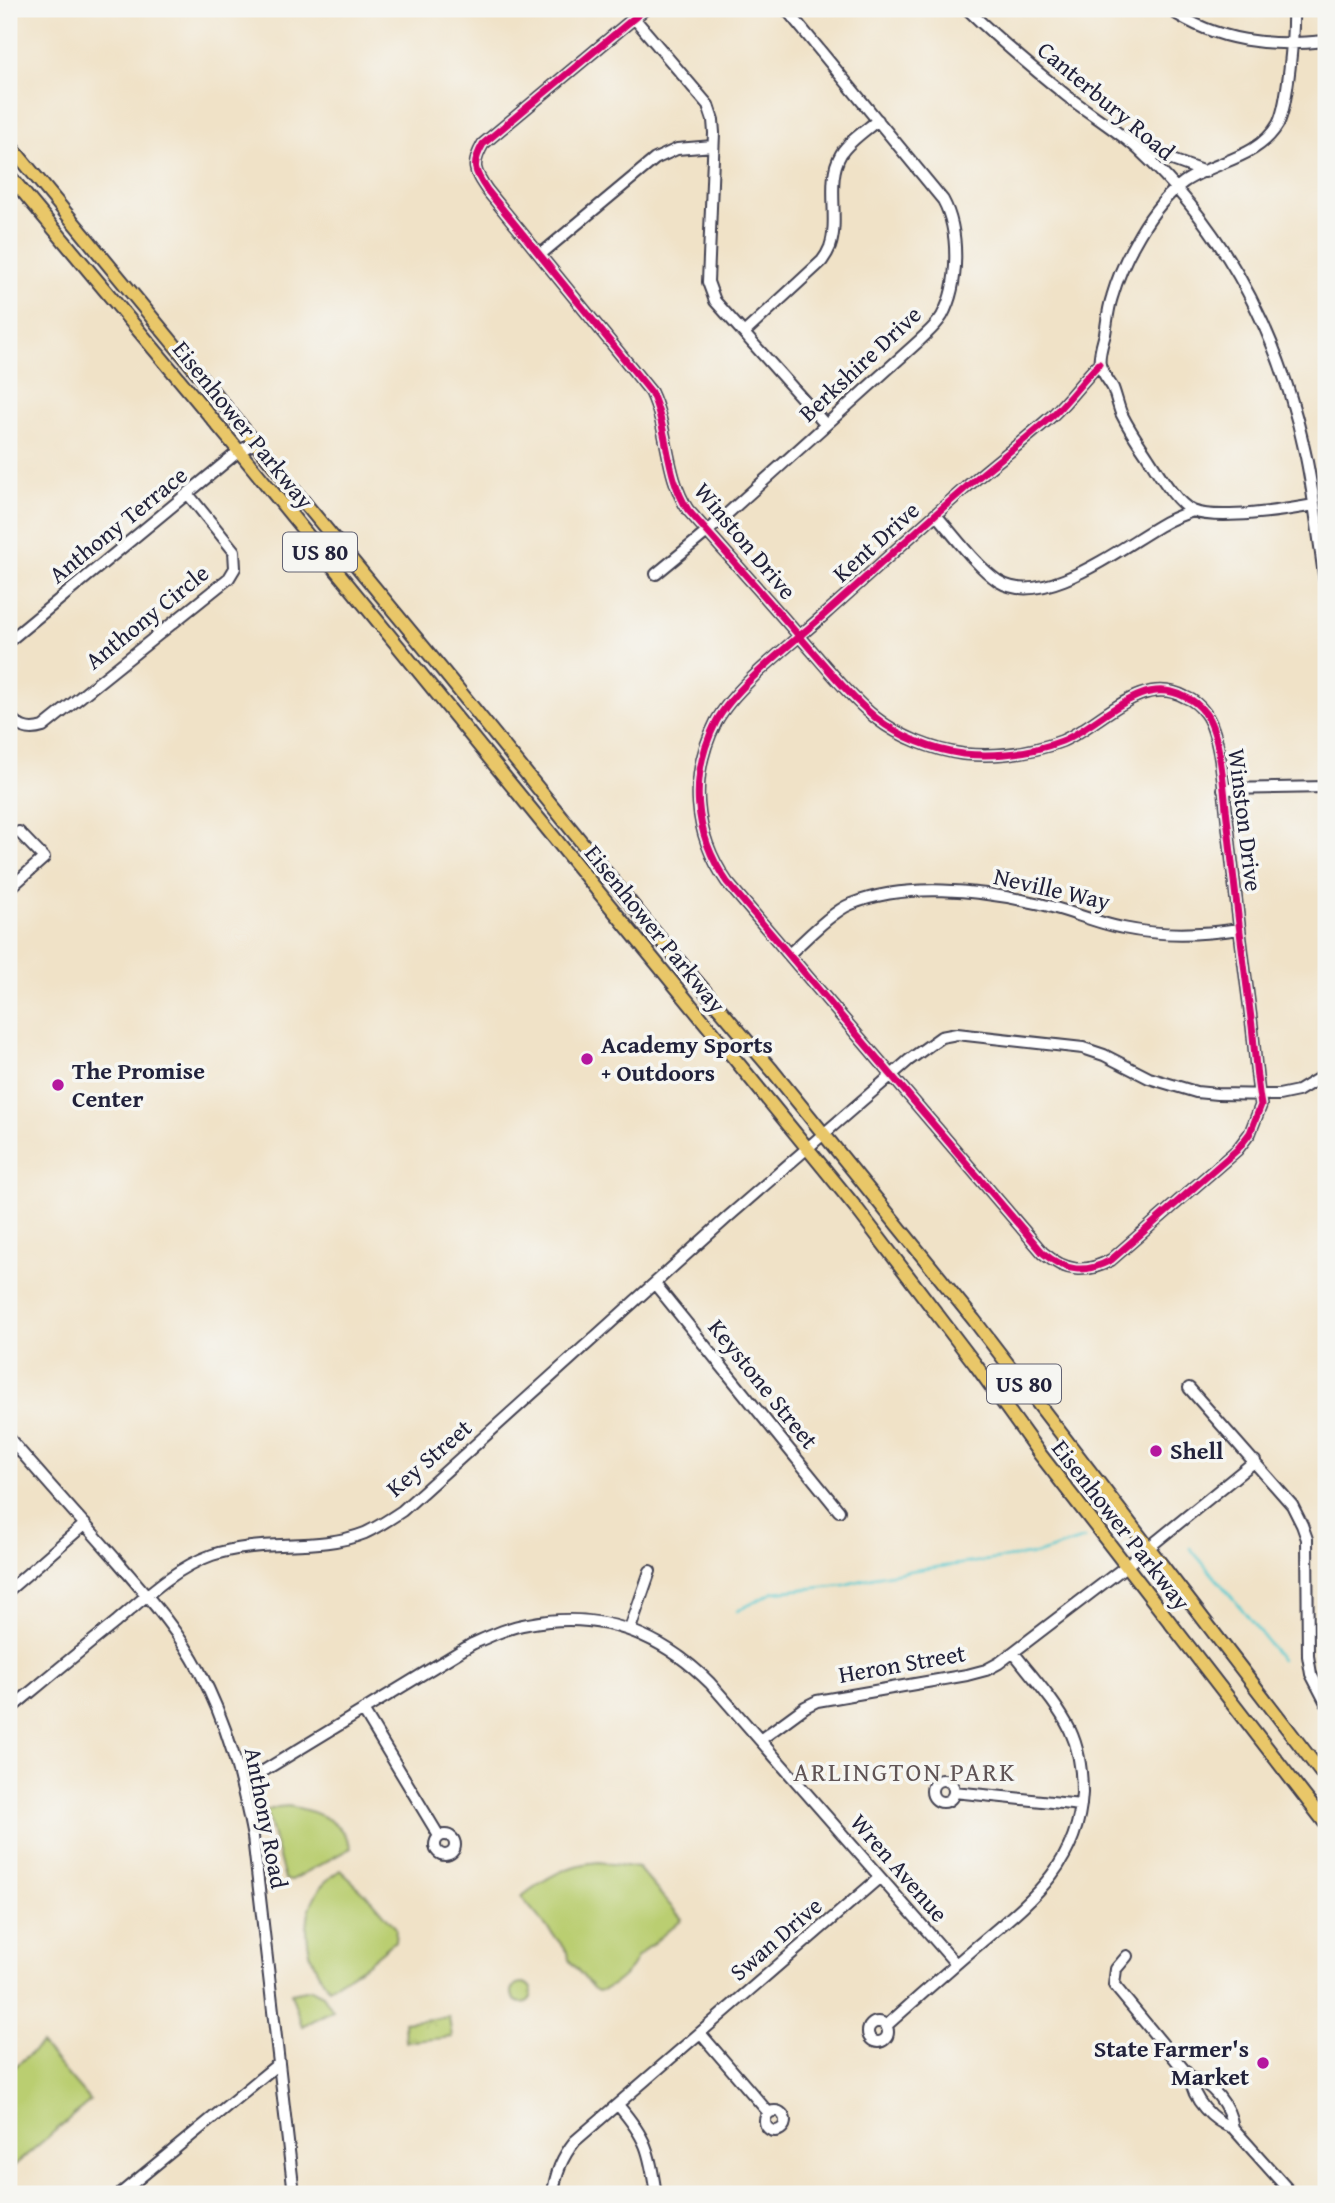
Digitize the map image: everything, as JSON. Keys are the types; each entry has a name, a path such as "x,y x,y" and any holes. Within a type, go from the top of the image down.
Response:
{"main road":[{"name":"Eisenhower Parkway","path":"9,144 975,1320 1326,1779"},
{"name":"Eisenhower Parkway","path":"9,176 239,451 551,836 808,1147 975,1364 1039,1453 1326,1824"}],"street":[{"name":"Winston Drive","path":"645,9 483,144 477,154 475,166 477,175 651,393 662,419 676,488 681,499 707,532 876,718 918,741 961,753 985,755 1016,753 1045,747 1064,740 1131,699 1150,691 1176,692 1193,701 1205,713 1213,727 1223,789 1261,1105 1250,1133 1237,1150 1111,1260 1098,1267 1081,1270 1067,1268 1043,1253 892,1076"},
{"name":"Berkshire Drive","path":"656,574 707,532 919,341 940,320 952,290 954,228 947,209 922,172 786,9"},
{"name":"Canterbury Road","path":"967,9 1037,71 1136,147 1176,189 1231,260 1268,332 1298,421 1326,588"},
{"path":"1169,9 1201,28 1236,40 1290,45 1326,41"},
{"path":"1193,511 1181,502 1143,450 1126,422 1114,390 1099,364 1110,300 1125,261 1146,225 1176,189 1194,176 1253,148 1278,124 1287,89 1293,9"},
{"path":"634,18 708,105 713,120 708,282 715,301 825,424"},
{"path":"744,333 822,261 830,247 832,236 835,177 840,156 844,149 878,120"},
{"path":"541,254 655,159 677,149 713,146"},
{"path":"1136,147 1205,172"},
{"name":"Kent Drive","path":"892,1076 717,867 704,835 698,808 699,770 708,739 727,706 747,684 1053,414 1099,364"},
{"name":"Anthony Terrace","path":"9,641 239,451 254,443"},
{"name":"Anthony Circle","path":"9,716 20,727 31,730 43,727 229,578 235,568 234,551 188,494"},
{"path":"936,515 993,576 1007,585 1024,589 1041,587 1089,568 1167,521 1193,511 1237,514 1314,505"},
{"path":"1223,789 1326,788"},
{"path":"9,889 44,858 19,832"},
{"name":"Neville Way","path":"789,954 850,904 890,894 922,892 956,891 1037,903 1101,923 1148,932 1189,935 1240,929"},
{"path":"824,1135 909,1060 941,1037 957,1034 1083,1048 1104,1055 1149,1078 1217,1094 1279,1095 1298,1091 1326,1074"},
{"name":"Key Street","path":"9,1710 147,1596 189,1566 211,1555 238,1548 346,1538 389,1520 435,1483 654,1284 824,1135"},
{"name":"Keystone Street","path":"654,1284 839,1511"},
{"path":"1189,1388 1292,1505 1307,1539 1308,1656 1311,1674 1326,1703"},
{"name":"Anthony Road","path":"9,1438 147,1596 179,1638 198,1667 227,1730 242,1780 255,1853 294,2194"},
{"path":"9,1459 19,1450"},
{"name":"Heron Street","path":"760,1740 817,1701 986,1670 1014,1653 1126,1566 1255,1461"},
{"path":"9,1590 85,1524"},
{"path":"630,1629 650,1571"},
{"name":"Wren Avenue","path":"242,1780 265,1770 472,1644 505,1630 560,1620 586,1620 630,1629 670,1649 695,1668 956,1964"},
{"path":"886,2026 1023,1906 1052,1876 1067,1853 1076,1832 1081,1805 1080,1762 1071,1732 1062,1715 1014,1653"},
{"path":"363,1710 439,1836"},
{"path":"954,1792 1081,1805"},
{"name":"Swan Drive","path":"554,2194 556,2178 566,2152 590,2127 879,1878"},
{"path":"1127,1956 1116,1969 1114,1985 1189,2077 1192,2089 1205,2108 1221,2124 1233,2129 1292,2194"},
{"path":"700,2033 768,2112"},
{"path":"120,2194 278,2064"},
{"path":"1189,2077 1200,2080 1217,2096 1231,2115 1233,2129"},
{"path":"618,2105 642,2136 649,2153 656,2194"}],"green space":[{"path":"288,1806 308,1810 334,1823 347,1838 351,1848 290,1881 285,1879 266,1811"},
{"path":"599,1862 638,1868 682,1919 637,1957 621,1978 598,1991 569,1960 568,1952 521,1897 557,1873"},
{"path":"340,1870 373,1901 396,1928 395,1941 367,1964 329,1988 312,1958 307,1926 316,1895"},
{"path":"522,1983 529,1986 532,1993 529,2000 522,2003 515,2000 512,1993 515,1986"},
{"path":"311,1989 323,1995 333,2010 302,2026 291,1993"},
{"path":"449,2017 452,2037 405,2042 404,2022"},
{"path":"41,2044 90,2101 9,2170 9,2072"}],"waterway":[{"path":"737,1611 774,1592 844,1585 915,1570 1037,1554 1084,1539"},
{"path":"1190,1548 1281,1660"}],"cycle path":[{"path":"645,9 483,144 477,157 476,168 487,190 651,392 675,482 688,510 772,605 786,621 800,637 809,647 836,679 856,700 885,725 917,742 963,754 988,755 1026,751 1077,734 1121,704 1152,692 1168,691 1185,697 1199,706 1211,723 1219,751 1261,1105 1250,1133 1237,1150 1111,1260 1093,1267 1076,1269 1060,1264 1043,1253 727,882 707,844 701,824 699,783 707,742 716,722 737,694 766,665 798,638 812,625 825,614 974,480 1053,415 1099,364"}],"place":[{"name":"Academy Sports + Outdoors","path":"587,1059"},
{"name":"The Promise Center","path":"58,1085"},
{"name":"Shell","path":"1156,1451"},
{"name":"State Farmer's Market","path":"1263,2063"}],"district":[{"name":"ARLINGTON PARK","path":"905,1772"}]}
